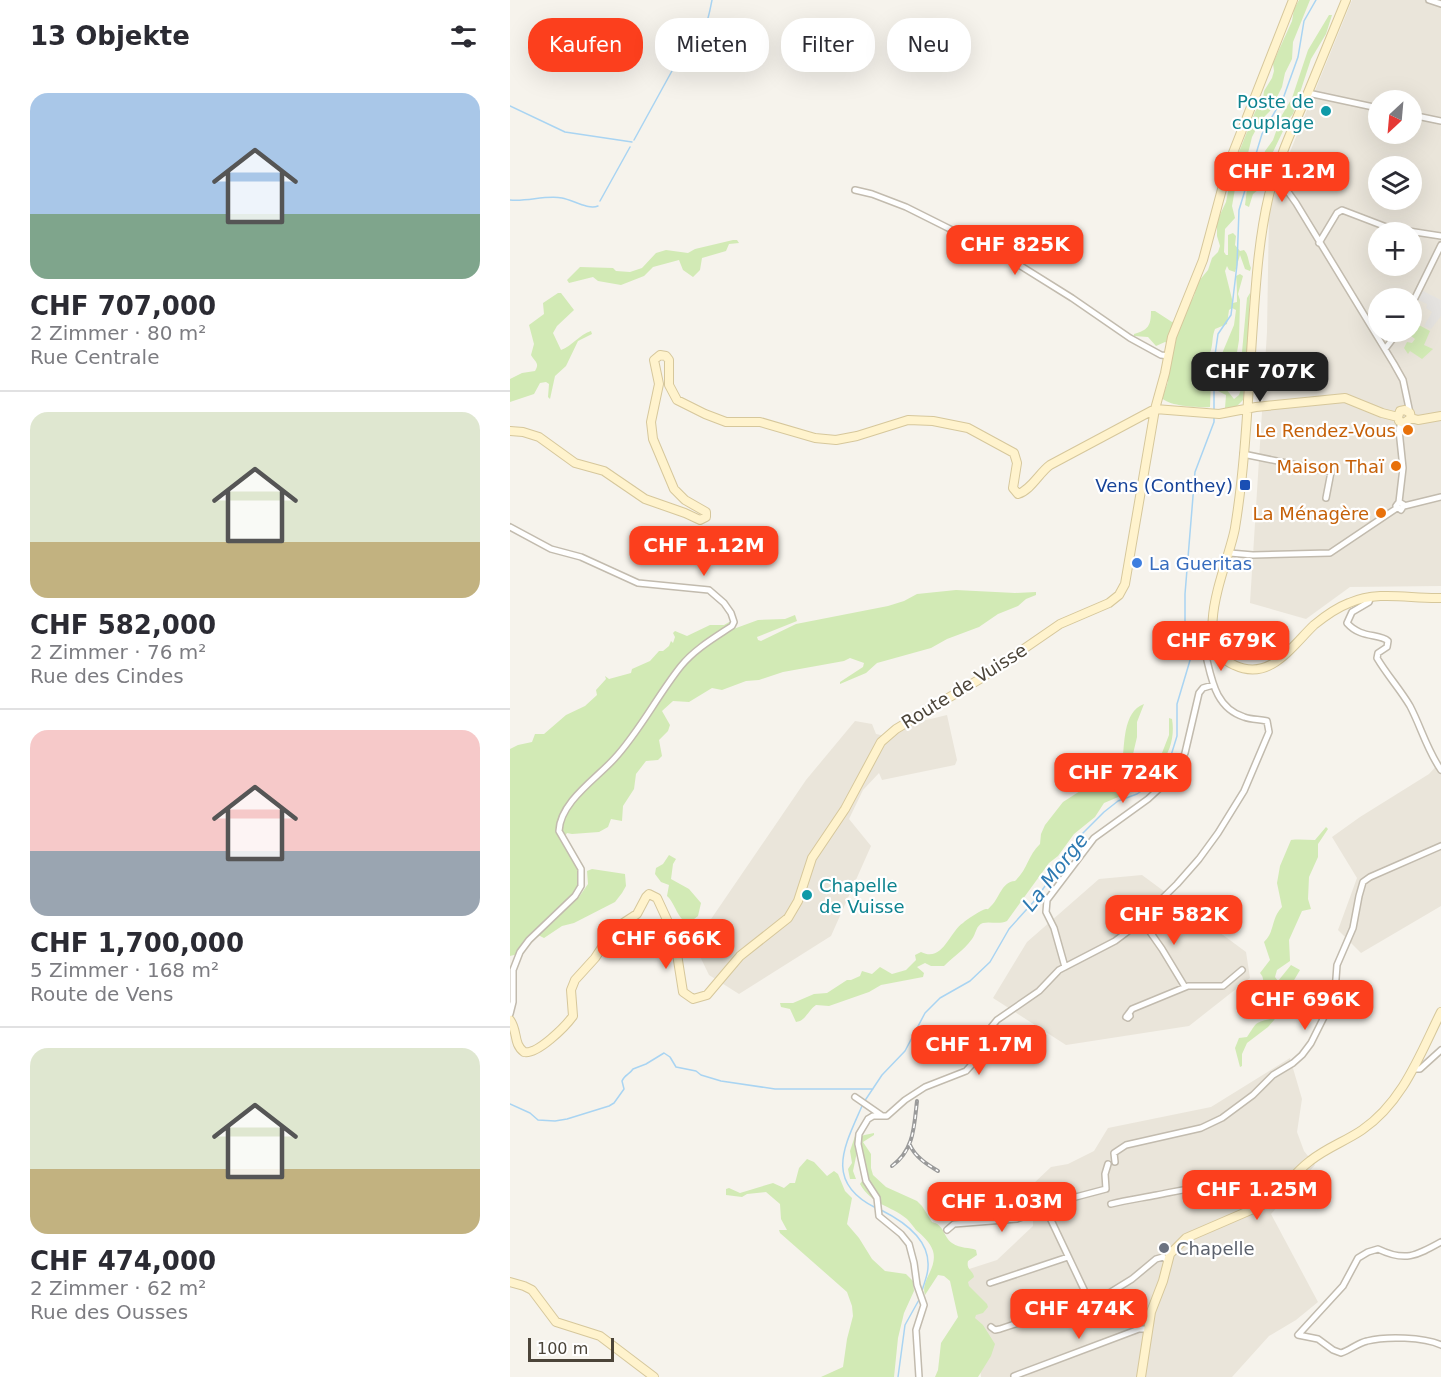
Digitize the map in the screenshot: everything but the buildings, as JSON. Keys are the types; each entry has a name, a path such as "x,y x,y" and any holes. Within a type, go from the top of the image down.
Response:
{"street":[{"name":"Route de Vuisse","path":"510,1020 517,1045 524,1052 534,1052 550,1038 573,1016 572,988 577,977 596,958 614,929 637,914 649,894 657,898 672,930 683,992 694,1000 707,995 740,956 780,924 794,909 812,858 844,809 881,742 896,729 980,679 1060,624 1109,603 1119,596 1125,584 1155,409 1172,338 1203,260 1229,163 1293,0"},
{"path":"1346,0 1284,148 1272,183 1263,222 1256,279 1239,501 1230,553 1212,616 1211,632 1215,647 1223,658 1236,667 1255,670 1266,668 1282,658 1315,625 1330,613 1351,602 1371,596 1389,595 1441,598"},
{"path":"1428,0 1441,4"},
{"path":"1308,93 1368,106"},
{"path":"1422,117 1441,122"},
{"path":"1272,183 1286,189 1385,349 1403,380 1410,416"},
{"path":"855,190 906,207 1008,258 1097,314 1130,338 1161,355 1169,356"},
{"path":"1319,243 1337,213 1342,210 1389,228 1441,236"},
{"path":"1420,288 1441,245"},
{"path":"1385,349 1390,342"},
{"path":"510,431 538,437 575,463 604,471 650,502 700,520 706,517 706,512 685,500 674,489 652,433 652,414 659,384 654,360 660,355 666,356 669,360 669,385 677,400 726,422 760,422 826,440 846,439 908,420 933,421 968,428 1014,453 1017,463 1013,488 1018,494 1023,492 1050,465 1155,409 1219,414 1247,408 1345,398 1382,413 1400,417"},
{"path":"1400,505 1403,468 1399,430 1400,417 1407,396"},
{"path":"1400,417 1405,410 1418,420 1441,416"},
{"path":"1243,454 1331,472 1326,498"},
{"path":"1230,553 1253,555 1330,553 1400,505 1441,497"},
{"path":"510,527 551,549 581,557 638,583 709,590 728,608 734,622 732,626 694,653 682,666 623,749 584,787 564,815 559,831 581,869 581,886 575,896 529,940 520,952 513,970 513,1002 510,1014"},
{"path":"1371,596 1369,602 1350,615 1347,623 1367,636 1388,641 1387,647 1378,653 1377,658 1403,693 1441,770"},
{"path":"920,1377 916,1330 924,1305 917,1285 909,1244 901,1234 879,1216 877,1198 866,1181 858,1144 859,1134 868,1119 873,1116 890,1114 905,1100 921,1090 966,1071 975,1061 988,1031 997,1020 1039,991 1053,975 1115,941 1141,919 1199,859 1232,813 1269,732 1267,721 1254,720 1235,713 1217,695 1206,656 1215,647"},
{"path":"1065,967 1054,928 1046,912 1047,900 1094,838 1148,799 1174,775 1185,753 1199,693 1203,688 1213,685"},
{"path":"1115,1162 1116,1150 1125,1145 1202,1128 1222,1118 1253,1095 1273,1075 1302,1055 1311,1043 1335,992 1337,964 1353,928 1363,882 1441,846"},
{"path":"1141,919 1185,987"},
{"path":"1129,1013 1185,987 1222,986 1242,970"},
{"path":"1141,1377 1152,1306 1163,1281 1167,1260 1178,1244 1186,1238 1267,1203 1311,1160 1363,1130 1379,1117 1396,1099 1441,1012"},
{"path":"1413,1069 1420,1068 1441,1050"},
{"path":"857,1098 883,1116"},
{"path":"947,1230 954,1224 1010,1221 1072,1198 1106,1189 1105,1174 1108,1164"},
{"path":"1111,1204 1206,1186 1229,1191 1239,1196 1246,1203 1249,1211"},
{"path":"1044,1210 1088,1298"},
{"path":"1441,1242 1415,1255 1402,1258 1378,1249 1358,1258 1343,1286 1298,1335 1318,1339 1341,1353 1365,1341 1384,1338 1433,1341 1441,1345"},
{"path":"990,1282 1068,1257"},
{"path":"991,1327 995,1330 1000,1329 1111,1292 1132,1280 1156,1259 1163,1257 1167,1260"},
{"path":"510,1282 532,1290 556,1322 600,1336 654,1377"},
{"path":"1014,1376 1139,1329 1148,1329"}],"shaded area":[{"path":"1352,0 1441,0 1441,586 1350,587 1306,619 1250,603 1267,332 1269,211 1283,169"},
{"path":"1422,290 1441,300 1441,316 1431,329 1424,326 1432,312 1426,308 1427,304 1422,302"},
{"path":"947,715 957,760 955,765 882,780 879,773 863,790 849,819 871,846 831,936 739,994 709,975 694,944 806,780 855,721 872,724 876,734 890,737 922,721"},
{"path":"1441,761 1441,906 1361,953 1338,930 1357,878 1332,837 1429,774"},
{"path":"1142,875 1246,952 1250,978 1189,1026 1066,1045 993,998 1027,942 1099,879"},
{"path":"1290,1058 1302,1099 1297,1132 1304,1151 1315,1165 1271,1214 1318,1302 1296,1320 1269,1336 1232,1377 981,1377 972,1306 963,1271 997,1260 1033,1226 1033,1184 1051,1167 1068,1164 1094,1151 1108,1128 1211,1107"}],"green space":[{"path":"1299,0 1310,0 1293,42 1292,59 1270,111 1261,120 1252,137 1242,178 1235,189 1232,206 1235,218 1225,229 1224,252 1226,255 1228,255 1228,235 1233,233 1236,236 1235,245 1240,251 1246,252 1251,268 1250,271 1245,269 1240,255 1235,272 1229,270 1227,266 1225,271 1233,303 1237,302 1236,276 1240,274 1243,276 1238,294 1240,300 1239,340 1235,365 1238,366 1241,363 1247,298 1250,293 1244,378 1241,379 1237,371 1226,389 1234,399 1239,395 1242,386 1243,400 1236,407 1225,408 1226,395 1218,391 1217,385 1221,371 1221,356 1234,325 1236,310 1232,308 1229,310 1227,324 1215,329 1205,367 1205,375 1211,382 1210,407 1177,405 1162,398 1168,382 1167,343 1156,346 1148,337 1134,336 1134,334 1148,327 1151,311 1155,311 1172,322 1184,315 1198,282 1218,252 1220,246 1217,221 1226,202 1233,167 1264,91 1272,78 1273,63"},
{"path":"1329,15 1332,15 1326,34 1311,59 1293,114 1285,123 1249,207 1245,205 1247,189 1256,180 1265,151 1273,140 1282,115 1292,98 1308,50"},
{"path":"733,240 739,243 729,244 726,251 702,258 700,270 693,277 683,270 679,260 653,267 644,276 621,285 598,281 593,277 569,283 567,280 580,267 613,268 616,271 630,272 642,268 656,253 666,250 688,253 695,249"},
{"path":"561,293 574,310 553,333 561,350 587,333 591,331 592,334 578,341 566,366 555,376 550,399 548,397 549,384 546,382 540,383 534,394 510,402 510,379 522,373 535,371 537,366 531,355 534,344 529,325 544,314 543,303"},
{"path":"1422,327 1430,331 1424,345 1433,349 1422,359 1410,351 1408,354 1404,348 1407,342 1422,342"},
{"path":"956,590 1036,592 1036,595 998,614 979,627 947,639 931,648 877,663 866,673 840,684 863,667 864,663 850,658 783,672 759,680 746,681 722,690 712,688 689,702 673,701 662,711 670,725 668,731 659,740 662,756 658,760 646,761 636,774 634,789 623,806 622,821 611,819 608,827 599,832 567,833 562,840 579,871 579,897 588,884 587,871 592,869 625,874 626,886 622,893 615,902 574,923 562,926 544,938 536,934 518,954 510,956 510,749 532,742 535,734 544,734 566,715 585,706 597,695 596,690 606,679 605,676 609,679 631,673 632,669 650,661 659,651 669,646 671,641 673,643 675,631 687,636 710,625 724,625 731,621 728,631 758,620 785,619 795,615 797,621 757,637 761,641 796,624 888,606 917,594"},
{"path":"1144,704 1137,722 1137,737 1130,767 1131,776 1133,778 1152,759 1159,757 1162,753 1169,735 1169,718 1172,719 1173,725 1172,738 1166,756 1158,766 1158,775 1148,779 1135,790 1104,803 1095,817 1074,834 1058,856 1049,863 1007,921 981,924 969,943 944,966 931,966 925,963 917,967 924,973 923,977 881,985 869,992 829,1006 816,1005 800,1021 796,1022 790,1009 781,1007 780,1003 793,1003 814,994 827,993 847,980 860,976 862,971 872,974 880,967 892,974 906,970 916,960 915,955 921,952 935,953 940,950 958,927 976,914 988,909 1004,887 1015,881 1040,844 1045,825 1063,802 1098,777 1122,765 1128,722 1137,708"},
{"path":"1326,827 1328,829 1318,844 1318,857 1309,877 1308,899 1311,909 1302,911 1289,940 1290,961 1277,970 1275,977 1278,981 1291,965 1300,970 1290,987 1293,998 1268,1027 1247,1043 1240,1067 1235,1048 1239,1038 1247,1037 1256,1024 1270,1019 1275,1010 1271,1002 1261,994 1263,981 1260,973 1270,960 1264,942 1282,907 1277,883 1280,866 1291,840 1315,840"},
{"path":"669,855 676,859 671,879 689,889 701,903 698,916 689,923 682,919 667,896 669,885 661,882 655,874 656,868 663,864"},
{"path":"856,1133 860,1136 874,1133 863,1142 871,1154 873,1175 886,1187 917,1201 932,1222 942,1228 952,1243 976,1250 977,1255 968,1261 974,1277 968,1282 988,1307 975,1318 983,1325 995,1344 991,1356 978,1377 935,1377 941,1343 958,1317 950,1281 938,1275 925,1295 925,1285 934,1257 932,1248 907,1219 876,1201 865,1191 860,1184 862,1181 865,1182 858,1147 853,1171 856,1179 850,1179 848,1169 852,1163 850,1151"},
{"path":"807,1159 814,1162 827,1176 834,1171 838,1174 845,1191 852,1198 847,1224 872,1259 885,1271 906,1274 913,1281 914,1291 904,1313 898,1338 894,1377 821,1377 843,1367 853,1316 847,1292 780,1233 779,1230 787,1230 781,1219 780,1204 766,1192 747,1194 742,1197 726,1195 726,1189 729,1188 740,1193 773,1183 784,1188 790,1183 795,1183 799,1168"}],"waterway":[{"path":"708,18 712,0"},
{"name":"La Morge","path":"1214,411 1214,362 1218,334 1231,315 1237,265 1239,210 1262,134 1284,96 1298,57 1304,21 1316,0"},
{"path":"634,140 671,72"},
{"path":"510,106 565,132 632,142"},
{"path":"600,201 630,147"},
{"path":"510,200 556,197 590,207 598,206"},
{"name":"La Morge","path":"864,1102 882,1075 905,1051 925,1013 940,998 970,981 990,962 1009,929 1036,899 1079,837 1118,801 1137,794 1155,782 1169,762 1177,736 1177,704 1191,657 1191,635 1185,622 1185,594 1195,472 1214,422 1214,415"},
{"path":"510,1104 530,1113 538,1120 555,1121 609,1106 624,1089 622,1081 633,1069 664,1053 670,1057 676,1067 696,1071 701,1075 721,1081 775,1089 873,1089"},
{"name":"La Morge","path":"862,1106 845,1149 844,1175 849,1187 860,1198 876,1208"},
{"name":"La Morge","path":"881,1210 906,1225 925,1248 928,1270 922,1291"},
{"name":"La Morge","path":"898,1377 905,1325 920,1298"}],"railway":[{"path":"892,1166 905,1153 909,1145 914,1129 917,1101"},
{"path":"910,1145 918,1157 938,1171"}],"place":[{"name":"Poste de couplage","path":"1326,111"},
{"name":"Le Rendez-Vous","path":"1408,430"},
{"name":"Maison Thaï","path":"1396,466"},
{"name":"Vens (Conthey)","path":"1245,485"},
{"name":"La Ménagère","path":"1381,513"},
{"name":"La Gueritas","path":"1137,563"},
{"name":"Chapelle de Vuisse","path":"807,895"},
{"name":"Chapelle","path":"1164,1248"}]}
